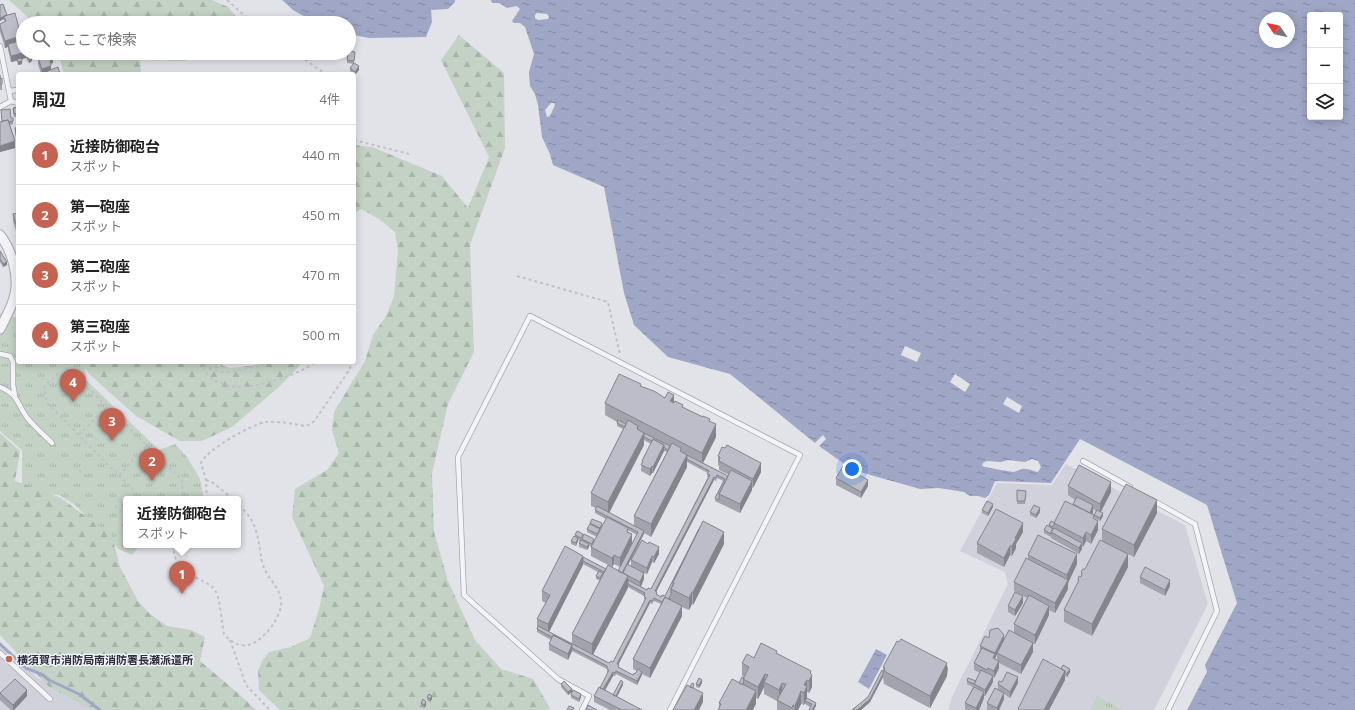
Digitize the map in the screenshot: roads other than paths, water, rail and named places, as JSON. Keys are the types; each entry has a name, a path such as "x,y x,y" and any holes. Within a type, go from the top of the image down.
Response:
{"street":[{"path":"0,233 15,265 16,272"},
{"path":"0,329 15,295 16,286"}],"lane":[{"path":"0,46 11,101"},
{"path":"8,91 16,90"},
{"path":"0,107 11,101 16,102"},
{"path":"582,710 589,696 558,678 464,595 458,457 530,316 800,455 670,710"},
{"path":"0,354 10,356 14,362 13,385 15,396 20,407 29,420 52,443"},
{"path":"0,387 15,396"},
{"path":"1082,461 1135,490"},
{"path":"1149,498 1195,524 1217,612 1168,710"},
{"path":"0,653 50,699"}],"water":[{"path":"282,0 455,0 455,2 448,9 431,10 432,22 426,37 369,38 356,35 356,16 304,16 293,10"},
{"path":"491,0 1355,0 1355,710 1187,710 1207,672 1205,665 1237,603 1207,505 1080,439 1051,483 995,481 989,495 985,498 970,496 964,492 939,488 920,489 853,470 819,446 826,439 823,435 815,443 730,374 668,357 634,325 624,293 604,187 553,165 550,154 542,137 538,105 535,94 530,86 529,72 534,54 525,27 520,23 514,23 512,21 520,9 517,6 507,8 499,3 492,3","holes":["537,13 547,14 549,17 548,19 538,20 535,18","551,103 554,103 555,105 550,116 547,117 545,110","905,346 921,353 917,362 901,355","955,374 970,384 965,392 950,382","1007,397 1022,406 1019,413 1003,404","1032,459 1038,461 1041,467 1038,472 1029,469 1021,469 1014,472 982,466 983,463 987,461 1001,462 1008,460 1025,462"]},
{"path":"876,649 887,655 869,689 858,682"}],"waterway":[{"path":"0,644 26,668 43,675 49,680 79,694 100,710"}],"place":[{"name":"第三砲座","path":"73,402"},
{"name":"第二砲座","path":"112,441"},
{"name":"第一砲座","path":"152,481"},
{"name":"近接防御砲台","path":"182,594"},
{"name":"横須賀市消防局南消防署長瀬派遣所","path":"9,659"}]}
